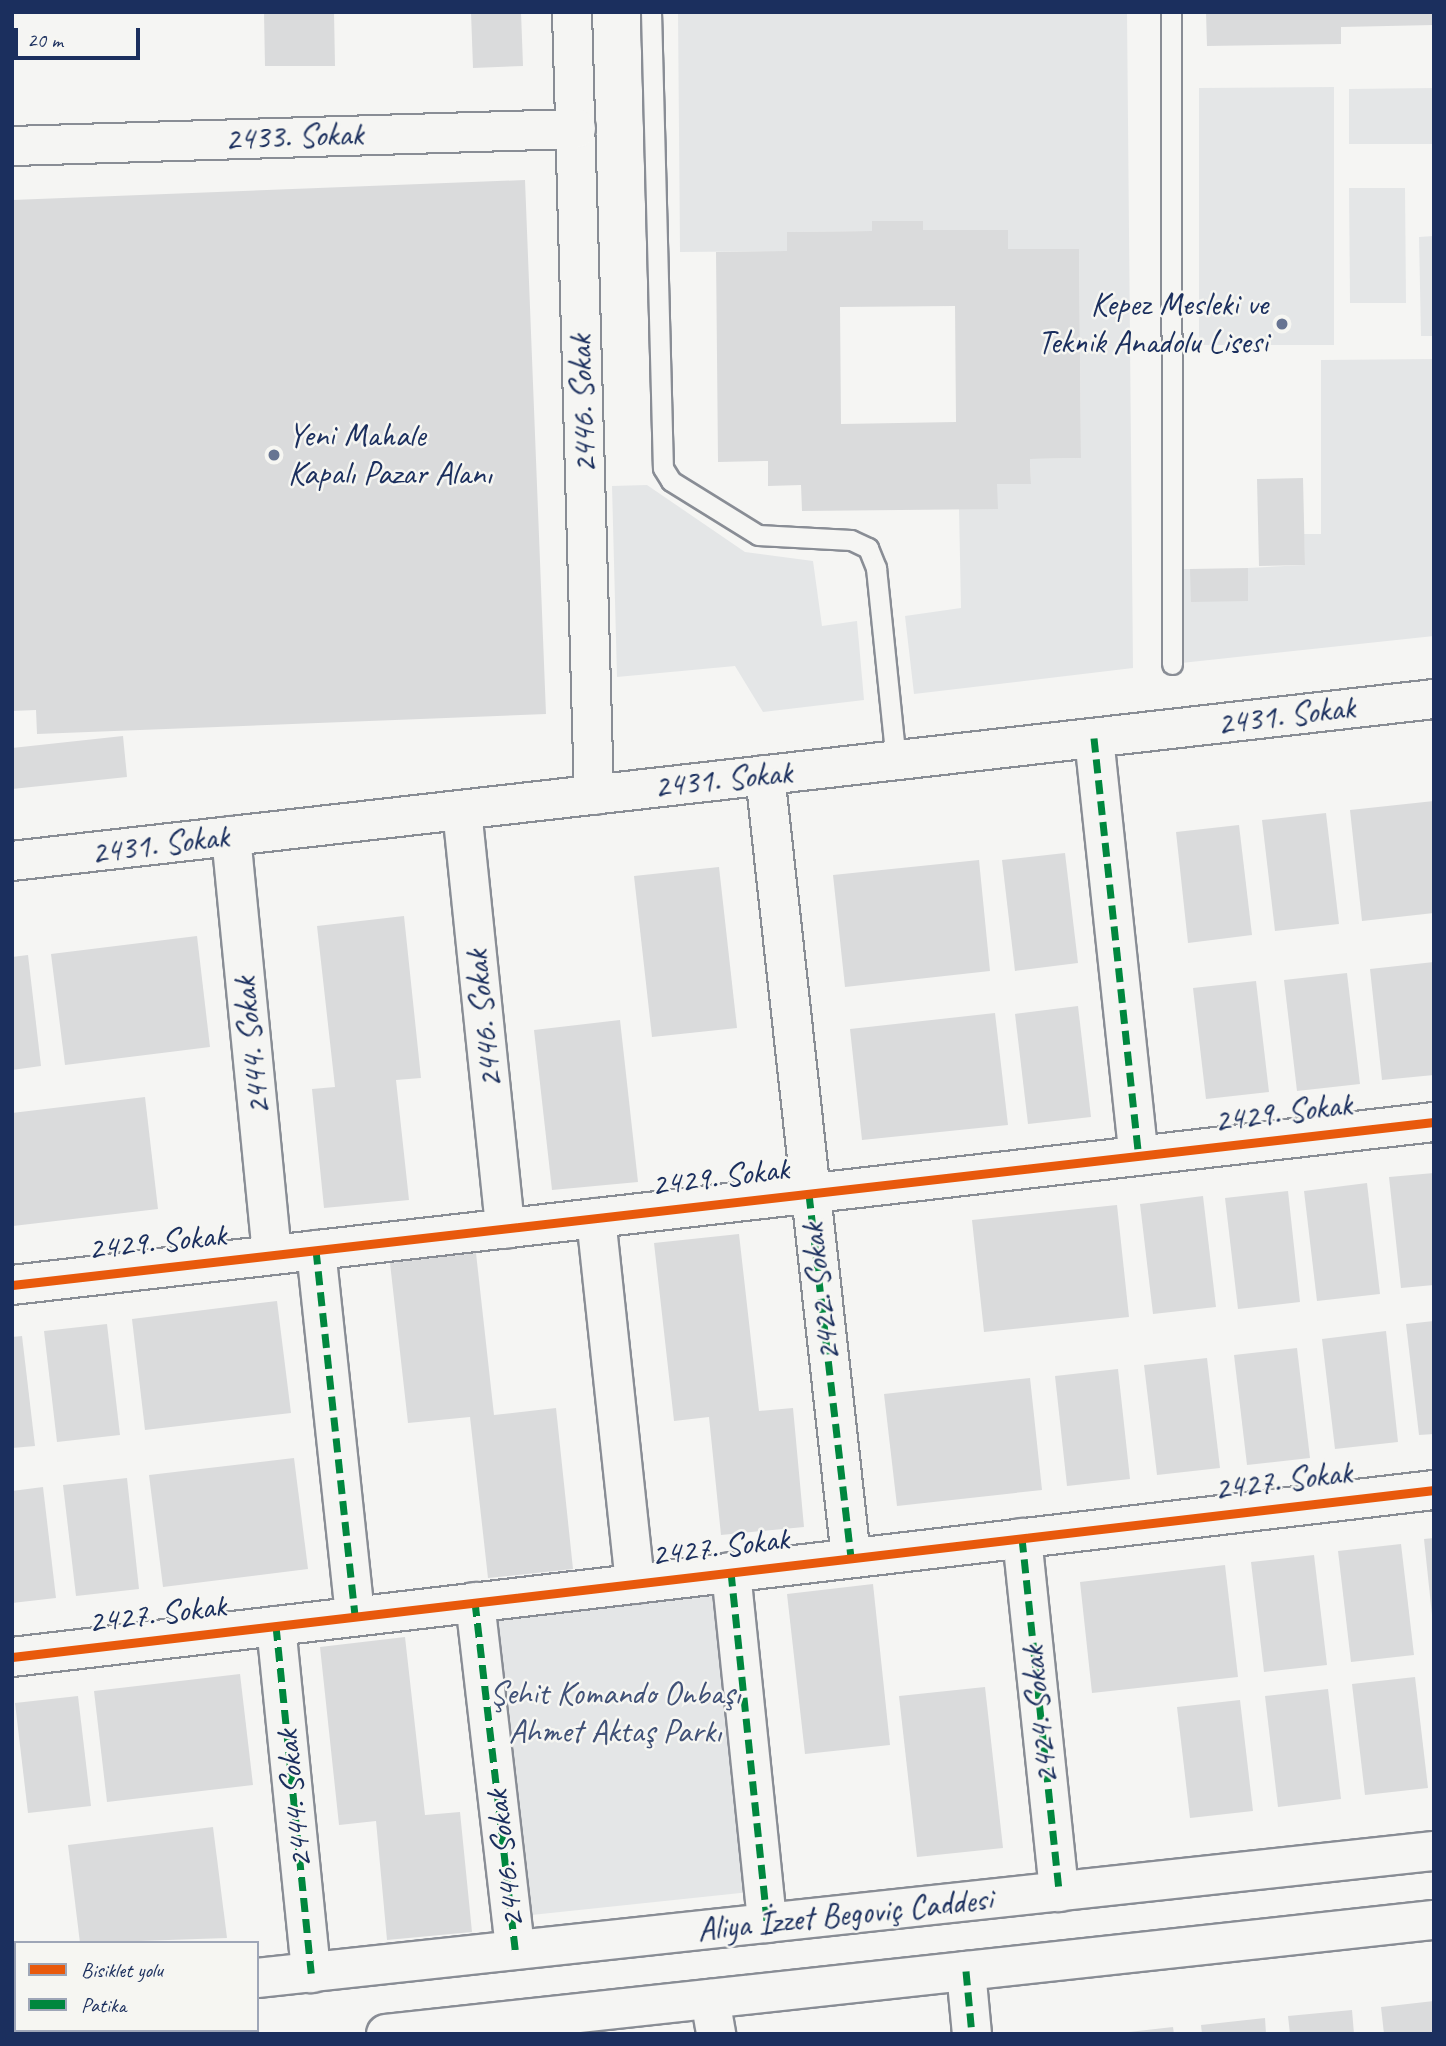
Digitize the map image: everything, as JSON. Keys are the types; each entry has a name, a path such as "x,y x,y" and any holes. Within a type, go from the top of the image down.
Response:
{"street":[{"name":"2446. Sokak","path":"572,12 594,795"},
{"name":"2433. Sokak","path":"12,146 576,129"},
{"name":"2431. Sokak","path":"12,862 1434,699"},
{"path":"1094,738 1139,1156"},
{"name":"2422. Sokak","path":"765,775 851,1558"},
{"name":"2446. Sokak","path":"462,810 505,1229"},
{"name":"2444. Sokak","path":"231,836 272,1255"},
{"name":"2429. Sokak","path":"12,1285 1434,1122"},
{"path":"596,1218 635,1584"},
{"path":"316,1251 355,1616"},
{"name":"2427. Sokak","path":"12,1657 1434,1490"},
{"name":"2424. Sokak","path":"1022,1538 1059,1892"},
{"path":"731,1573 767,1923"},
{"name":"2446. Sokak","path":"475,1602 515,1950"},
{"name":"2444. Sokak","path":"276,1626 311,1973"},
{"name":"Aliya İzzet Begoviç Caddesi","path":"259,1978 1434,1852"},
{"path":"386,2034 713,2016 966,1971 1434,1920"},
{"path":"966,1971 972,2034"}],"lane":[{"path":"651,12 663,468 671,481 758,535 852,540 868,548 876,568 895,760"},
{"path":"1171,12 1172,664"}],"green space":[{"path":"678,12 1127,12 1133,668 914,694 905,616 961,608 959,509 997,509 997,484 1031,484 1030,459 1081,458 1079,249 1008,249 1007,230 923,230 872,221 872,231 787,232 787,251 680,252"},
{"path":"1334,87 1334,345 1199,345 1199,88"},
{"path":"1434,88 1434,144 1349,144 1349,89"},
{"path":"1349,188 1405,188 1406,303 1350,303"},
{"path":"1434,236 1434,336 1421,336 1419,237"},
{"path":"1434,359 1434,636 1172,664 1172,569 1190,569 1248,601 1248,568 1305,565 1304,534 1321,534 1321,360"},
{"path":"647,485 745,552 813,561 822,626 857,621 864,700 763,712 735,666 617,677 612,486"},
{"name":"Şehit Komando Onbaşı Ahmet Aktaş Parkı","path":"717,1586 750,1892 522,1916 488,1611"}],"building":[{"path":"264,12 334,12 335,66 265,66"},
{"path":"471,12 521,12 523,66 473,68"},
{"path":"1206,12 1434,12 1434,25 1341,27 1341,44 1207,46"},
{"name":"Yeni Mahale Kapalı Pazar Alanı","path":"525,180 546,714 37,734 36,710 12,711 12,200"},
{"path":"872,221 923,221 923,230 1008,230 1008,249 1079,249 1081,458 1030,459 1031,484 997,484 998,509 802,511 801,485 768,486 768,461 718,462 716,252 787,251 787,232 872,231","holes":["955,306 956,422 841,424 840,307"]},
{"path":"1303,478 1305,565 1259,566 1257,479"},
{"path":"1248,568 1248,601 1191,602 1190,569"},
{"path":"123,736 127,777 12,789 12,748"},
{"path":"1434,801 1434,913 1362,921 1350,810"},
{"path":"1326,813 1339,924 1275,931 1262,820"},
{"path":"1239,825 1252,935 1188,943 1176,832"},
{"path":"1065,853 1078,963 1015,971 1002,860"},
{"path":"979,860 990,971 845,987 833,875"},
{"path":"719,867 737,1028 652,1037 634,876"},
{"path":"404,916 421,1078 396,1080 409,1200 324,1208 312,1089 335,1087 317,926"},
{"path":"197,936 210,1047 65,1065 51,954"},
{"path":"28,955 41,1066 12,1070 12,957"},
{"path":"1434,962 1434,1075 1382,1080 1370,969"},
{"path":"1347,973 1360,1084 1297,1091 1284,980"},
{"path":"1256,981 1269,1092 1206,1099 1193,988"},
{"path":"1078,1006 1091,1117 1028,1124 1015,1014"},
{"path":"995,1013 1008,1125 862,1140 850,1029"},
{"path":"620,1020 638,1182 552,1190 534,1030"},
{"path":"145,1097 158,1209 13,1226 12,1113"},
{"path":"1434,1173 1434,1285 1401,1288 1389,1177"},
{"path":"1367,1183 1380,1294 1317,1301 1304,1191"},
{"path":"1288,1191 1300,1302 1238,1309 1225,1198"},
{"path":"1203,1196 1216,1307 1153,1314 1140,1204"},
{"path":"1117,1205 1129,1317 984,1332 972,1220"},
{"path":"739,1234 759,1411 793,1408 804,1527 721,1535 709,1417 674,1421 654,1243"},
{"path":"476,1253 494,1415 556,1408 573,1569 488,1578 470,1417 408,1423 390,1263"},
{"path":"277,1301 291,1413 145,1430 132,1319"},
{"path":"1434,1321 1434,1434 1419,1435 1406,1324"},
{"path":"107,1324 120,1435 57,1442 44,1331"},
{"path":"1386,1331 1398,1442 1335,1449 1322,1339"},
{"path":"22,1336 35,1446 12,1448 12,1337"},
{"path":"1297,1348 1310,1458 1247,1465 1234,1355"},
{"path":"1207,1358 1220,1468 1157,1475 1144,1365"},
{"path":"1118,1369 1130,1479 1067,1486 1055,1376"},
{"path":"1030,1378 1042,1490 897,1506 884,1394"},
{"path":"294,1458 308,1569 163,1587 149,1475"},
{"path":"127,1478 139,1589 76,1596 63,1485"},
{"path":"43,1487 56,1598 12,1603 12,1491"},
{"path":"1434,1538 1434,1615 1432,1615 1424,1539"},
{"path":"1401,1544 1414,1655 1351,1662 1338,1551"},
{"path":"1314,1555 1327,1665 1264,1672 1251,1562"},
{"path":"1225,1565 1238,1677 1092,1693 1080,1582"},
{"path":"873,1584 890,1745 805,1754 787,1594"},
{"path":"405,1637 425,1815 460,1812 472,1932 387,1940 376,1821 339,1825 320,1647"},
{"path":"240,1674 253,1785 107,1802 94,1691"},
{"path":"1415,1677 1428,1788 1365,1795 1352,1684"},
{"path":"985,1687 1003,1848 917,1857 899,1696"},
{"path":"1328,1689 1341,1799 1278,1807 1265,1696"},
{"path":"78,1696 91,1806 28,1813 15,1703"},
{"path":"1240,1700 1253,1811 1190,1818 1177,1707"},
{"path":"213,1827 227,1938 80,1941 68,1845"},
{"path":"1434,2001 1434,2034 1384,2034 1381,2007"},
{"path":"1352,2010 1354,2034 1290,2034 1288,2016"},
{"path":"1265,2018 1266,2034 1202,2034 1201,2025"},
{"path":"1173,2027 1174,2034 1129,2034 1129,2032"}],"marked path":[{"path":"1094,738 1139,1156"},
{"path":"809,1194 851,1558"},
{"path":"316,1250 355,1616"},
{"path":"1022,1538 1059,1892"},
{"path":"731,1572 767,1923"},
{"path":"475,1602 515,1950"},
{"path":"276,1626 311,1973"},
{"path":"966,1971 972,2034"}],"cycle path":[{"path":"12,1285 1434,1122"},
{"path":"12,1657 1434,1490"}],"place":[{"name":"Kepez Mesleki ve Teknik Anadolu Lisesi","path":"1282,324"},
{"name":"Yeni Mahale Kapalı Pazar Alanı","path":"274,455"}]}
